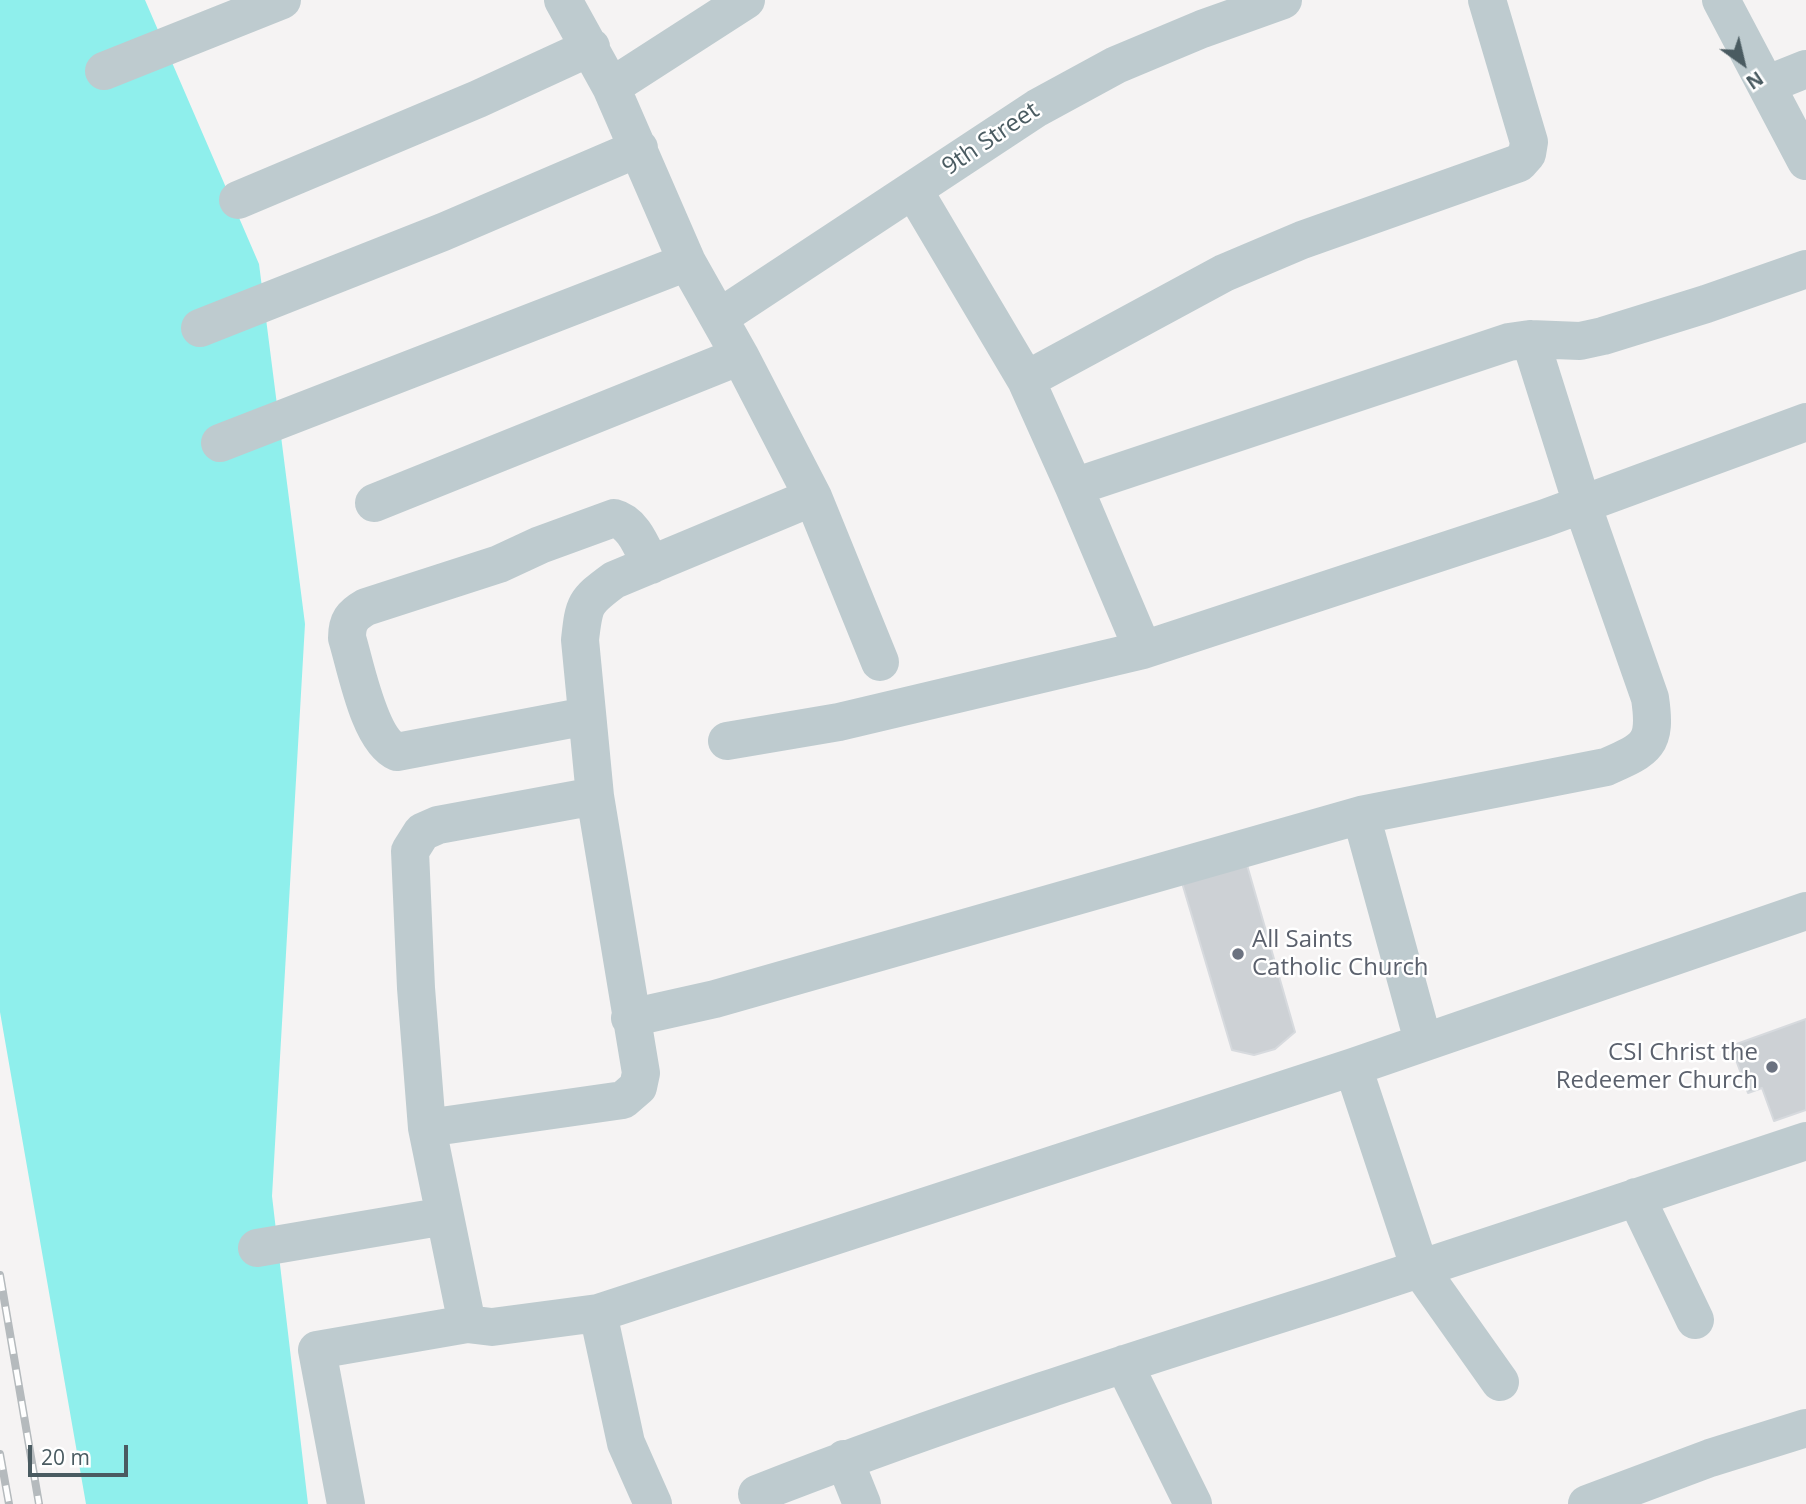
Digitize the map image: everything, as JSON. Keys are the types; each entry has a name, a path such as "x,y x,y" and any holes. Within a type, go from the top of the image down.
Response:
{"street":[{"path":"104,71 282,0"},
{"path":"563,0 611,87 687,262 720,317 813,497 880,662"},
{"path":"611,87 746,0"},
{"name":"9th Street","path":"720,317 1037,108 1116,65 1202,29 1283,0"},
{"path":"1026,380 1224,273 1302,240 1519,163 1527,154 1529,142 1488,0"},
{"path":"1721,0 1806,161"},
{"path":"238,200 478,99 591,47"},
{"path":"1766,85 1806,69"},
{"path":"201,328 443,232 639,148"},
{"path":"914,191 1026,380 1143,650"},
{"path":"220,443 687,262"},
{"path":"1074,487 1509,342 1530,339 1580,341 1603,336 1806,269"},
{"path":"630,1018 715,999 1361,816 1605,767 1634,754 1648,742 1654,724 1650,698 1582,505 1530,339"},
{"path":"374,503 740,355"},
{"path":"727,741 839,722 1143,650 1582,505 1806,422"},
{"path":"426,1128 623,1100 638,1087 640,1073 595,796 580,640 582,617 589,598 614,580 813,497"},
{"path":"587,716 397,752 388,748 374,726 347,638 347,625 353,615 366,607 499,564 540,545 614,518 623,520 631,529 651,565"},
{"path":"467,1324 426,1128 410,851 422,832 438,825 595,796"},
{"path":"1361,816 1423,1041"},
{"path":"346,1504 317,1350 467,1324 492,1327 598,1313 1353,1067 1806,911"},
{"path":"1353,1067 1420,1269 1500,1382"},
{"path":"757,1494 844,1459 1124,1364 1420,1269 1806,1140"},
{"path":"1636,1197 1695,1320"},
{"path":"257,1248 445,1216"},
{"path":"598,1313 626,1443 653,1504"},
{"path":"1124,1364 1193,1504"},
{"path":"1587,1504 1710,1458 1806,1428"},
{"path":"844,1459 862,1504"}],"water":[{"path":"0,0 145,0 259,264 305,624 272,1196 308,1504 86,1504 0,1012"}],"building":[{"name":"All Saints Catholic Church","path":"1245,858 1295,1032 1275,1049 1254,1055 1232,1050 1180,876"},
{"name":"CSI Christ the Redeemer Church","path":"1806,1019 1806,1110 1774,1121 1762,1088 1748,1093 1731,1046"}],"railway":[{"path":"0,1275 39,1504"},
{"path":"0,1454 9,1504"}],"place":[{"name":"All Saints Catholic Church","path":"1238,954"},
{"name":"CSI Christ the Redeemer Church","path":"1772,1067"}]}
